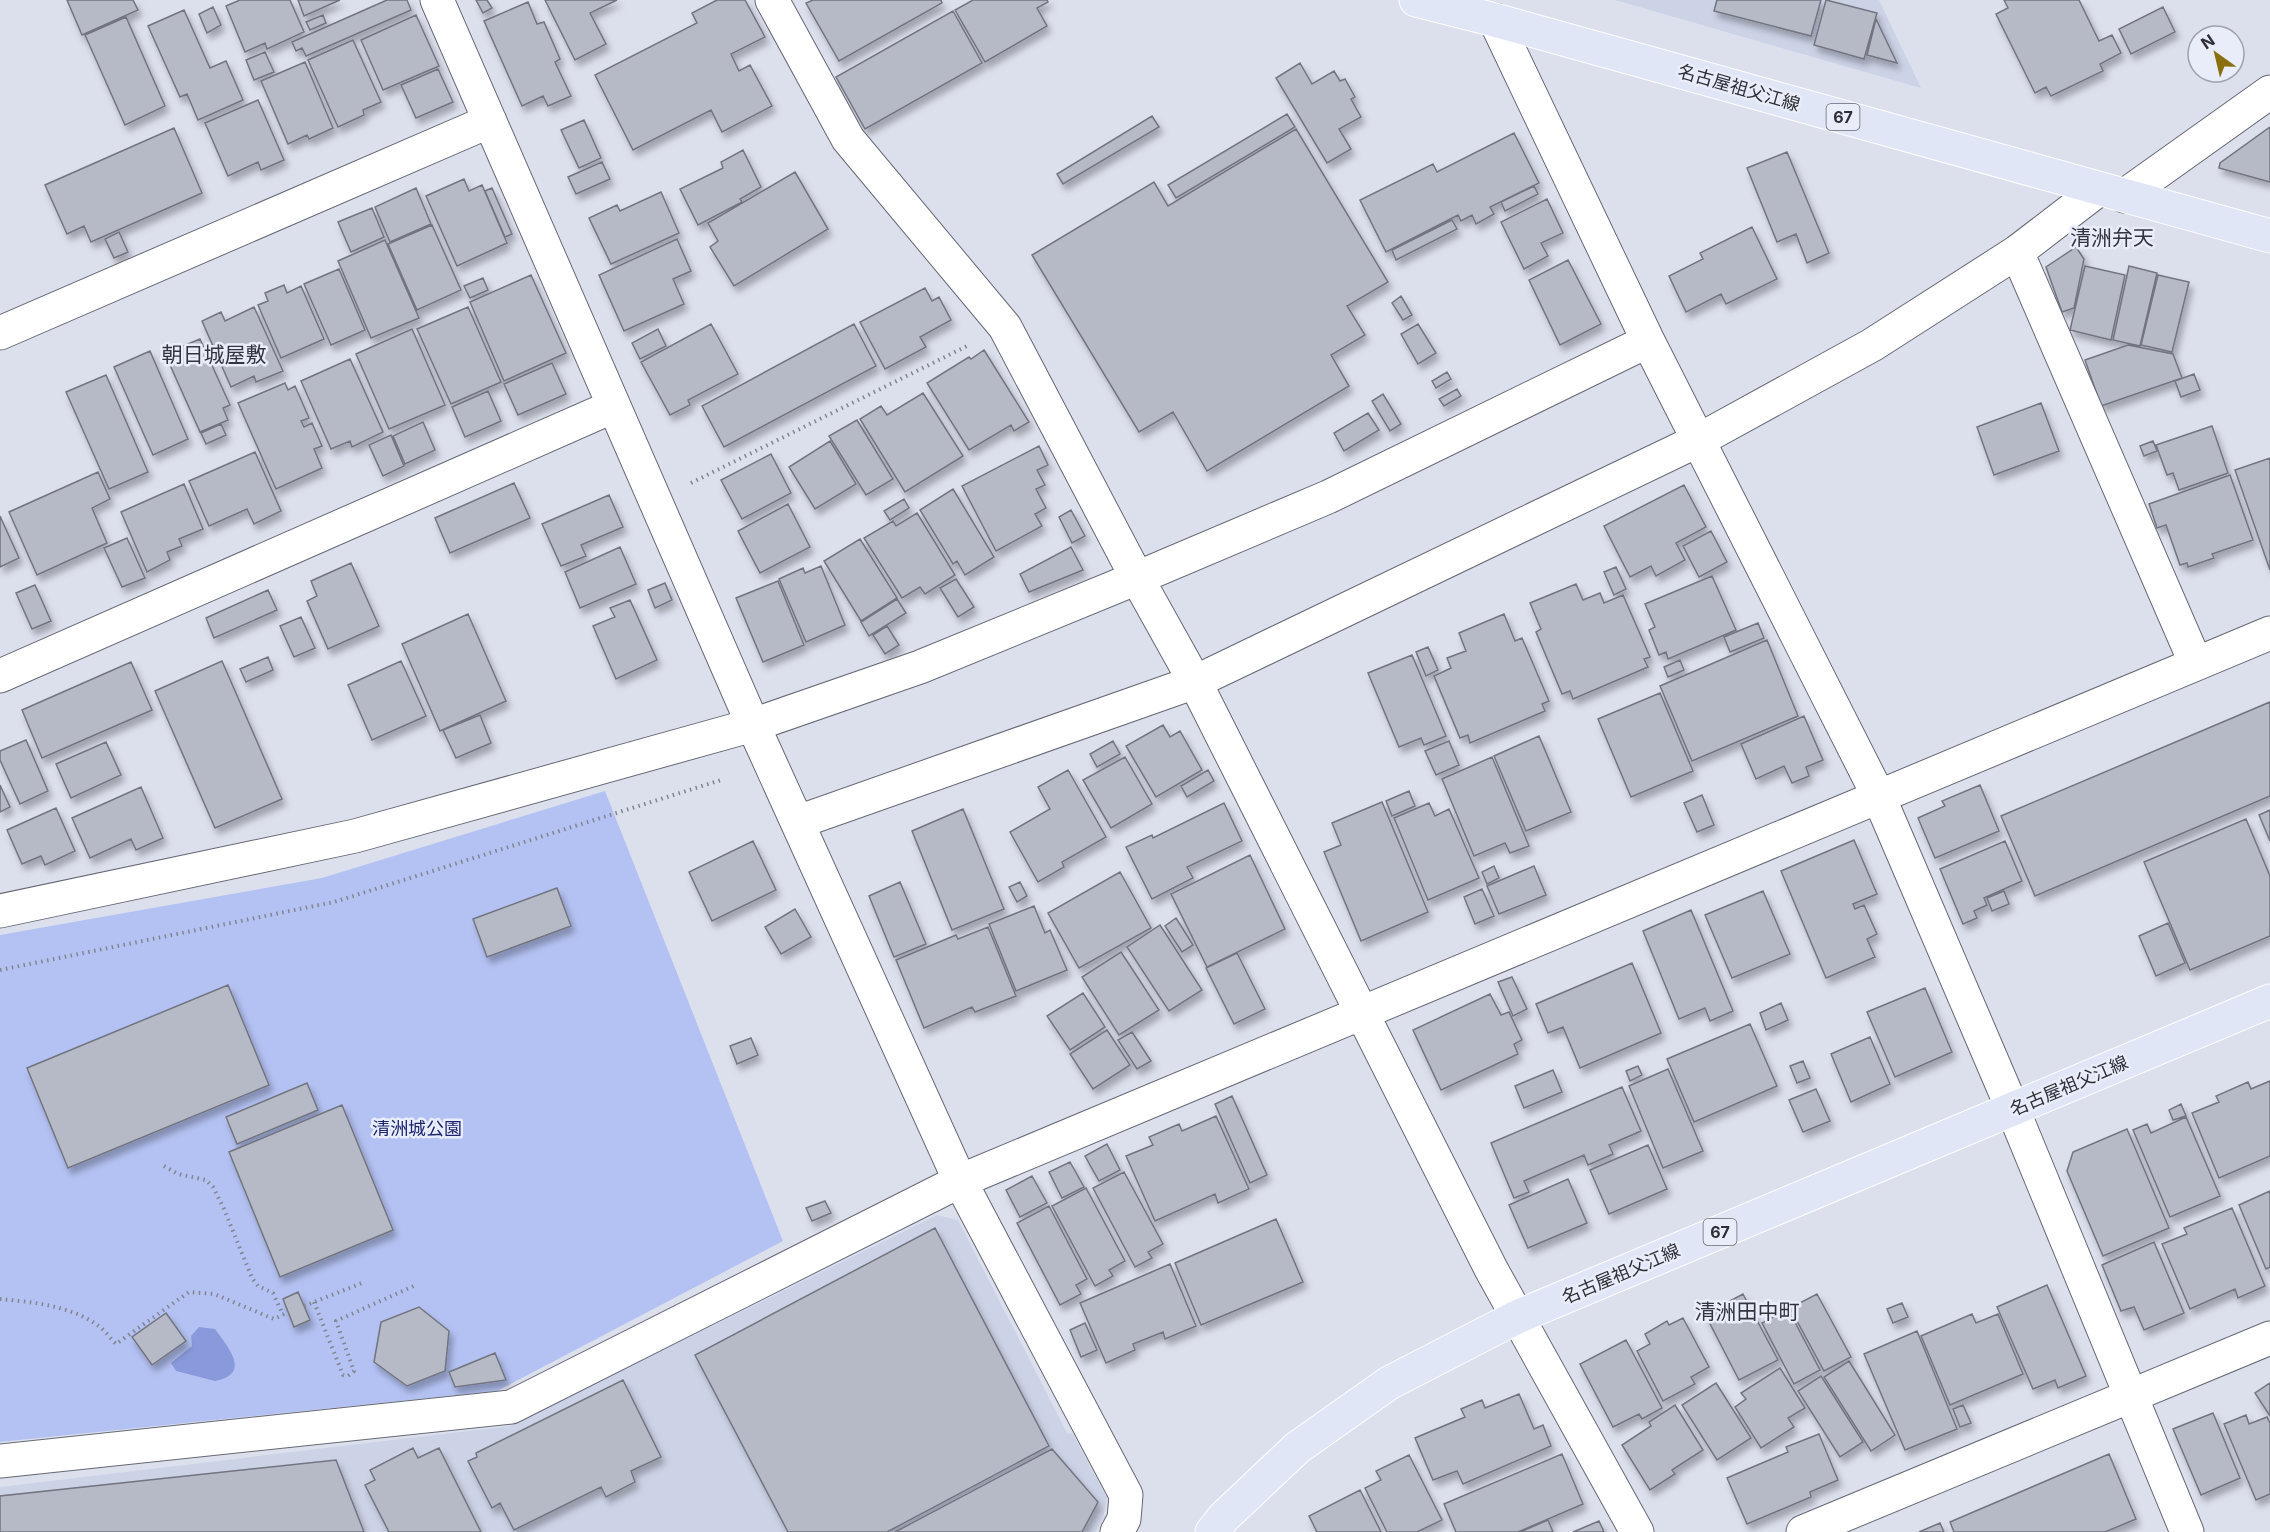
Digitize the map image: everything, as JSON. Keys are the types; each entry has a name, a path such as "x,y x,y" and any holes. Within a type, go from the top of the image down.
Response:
{"main road":[{"name":"名古屋祖父江線","path":"1416,0 2270,236"},
{"name":"名古屋祖父江線","path":"1212,1532 1223,1518 1297,1448 1389,1383 1517,1317 2270,1001"}],"street":[{"path":"437,0 753,725 960,1182 1126,1495 1124,1519 1117,1532"},
{"path":"772,0 848,139 1005,327 1137,578 1195,682 1517,1317 1637,1532"},
{"path":"1495,20 1648,341 1879,797 2013,1110 2187,1532"},
{"path":"798,822 1195,682 1699,440 1872,345 2270,92"},
{"path":"0,333 490,121"},
{"path":"2017,252 2196,664"},
{"path":"0,911 355,836 753,725 920,667 1328,497 1648,341"},
{"path":"0,676 614,405"},
{"path":"0,1461 511,1407 960,1182 2270,633"},
{"path":"1803,1532 2270,1338"}],"path":[{"path":"656,501 1005,327"},
{"path":"0,969 334,902 772,764"},
{"path":"164,1166 178,1174 206,1180 213,1187 252,1278 258,1286 273,1293 283,1315"},
{"path":"304,1306 362,1283"},
{"path":"314,1302 343,1375 348,1376 354,1371 336,1321 416,1285"},
{"path":"0,1299 32,1302 74,1313 100,1327 116,1344 189,1292 214,1294 274,1319 288,1312"}],"shaded area":[{"path":"1615,0 1879,0 1921,88"},
{"path":"937,1215 958,1220 1067,1433 1073,1434 1107,1498 1103,1518 1096,1532 0,1532 0,1487 510,1426"},
{"path":"199,1327 215,1329 230,1351 235,1366 233,1372 226,1377 215,1381 176,1371 171,1363 192,1346 191,1336"}],"green space":[{"name":"清洲城公園","path":"605,791 783,1241 497,1391 0,1442 0,935 322,878"}],"building":[{"path":"67,0 133,0 138,10 82,35"},
{"path":"240,0 290,0 304,32 267,49 265,43 245,52 226,6"},
{"path":"298,0 340,0 304,16"},
{"path":"387,0 407,0 411,10 306,56 302,48 296,51 292,42"},
{"path":"476,0 487,0 492,8 483,13"},
{"path":"545,0 617,0 590,13 606,44 575,60"},
{"path":"717,0 745,0 765,37 731,54 739,71 750,65 772,106 722,132 711,110 633,150 595,75 697,23 692,13"},
{"path":"813,0 941,0 942,3 839,61 806,3"},
{"path":"973,0 1047,0 1048,2 1037,8 1047,26 985,62 955,10"},
{"path":"1717,0 1821,0 1811,36 1714,11"},
{"path":"1826,0 1877,13 1864,59 1814,45"},
{"path":"2004,0 2079,0 2099,41 2112,35 2121,53 2100,64 2103,71 2051,96 2046,87 2035,93 1996,14 2008,8"},
{"path":"528,2 537,24 544,22 560,59 555,62 571,96 548,106 543,96 522,106 484,21"},
{"path":"213,7 221,25 207,33 199,14"},
{"path":"2163,7 2175,32 2131,54 2119,29"},
{"path":"184,10 210,68 226,61 243,100 198,120 187,94 180,97 148,26"},
{"path":"953,11 982,63 865,129 836,77"},
{"path":"323,15 326,23 310,30 306,22"},
{"path":"416,15 439,66 383,90 361,40"},
{"path":"126,17 165,106 125,125 85,35"},
{"path":"1876,19 1897,63 1867,55"},
{"path":"353,40 381,102 363,110 364,115 338,127 308,60"},
{"path":"265,52 274,72 254,80 246,60"},
{"path":"305,62 333,128 309,139 307,135 288,144 261,81"},
{"path":"1300,63 1312,84 1334,71 1340,81 1345,79 1355,97 1351,99 1361,117 1339,129 1351,149 1327,163 1276,78"},
{"path":"438,69 453,102 416,118 401,85"},
{"path":"258,100 284,160 261,170 258,162 228,176 205,123"},
{"path":"1287,114 1295,127 1176,198 1168,185"},
{"path":"1152,116 1159,127 1063,184 1057,174"},
{"path":"584,120 601,158 579,168 561,130"},
{"path":"2270,127 2270,182 2219,168 2220,163"},
{"path":"174,128 202,193 91,242 84,226 67,234 45,185"},
{"path":"1296,129 1388,282 1347,306 1365,335 1331,355 1349,386 1207,471 1173,412 1139,432 1032,255 1154,182 1168,206"},
{"path":"1514,133 1539,183 1490,207 1494,214 1476,224 1472,215 1461,221 1458,215 1386,252 1360,200 1433,164 1437,172"},
{"path":"743,150 761,187 740,199 742,202 698,225 680,189 723,168 721,162"},
{"path":"1787,152 1829,253 1807,263 1796,234 1777,242 1747,168"},
{"path":"602,162 610,179 576,194 568,177"},
{"path":"795,172 828,229 734,286 710,247 718,241 708,223"},
{"path":"464,179 469,191 482,185 507,243 457,266 426,196"},
{"path":"1534,186 1538,194 1505,211 1501,202"},
{"path":"416,188 431,224 390,242 375,207"},
{"path":"492,188 512,234 505,237 485,191"},
{"path":"661,192 679,233 611,264 589,218 617,205 620,211"},
{"path":"1547,199 1563,233 1541,243 1548,256 1524,269 1501,222"},
{"path":"372,208 384,237 351,252 338,222"},
{"path":"1452,220 1457,229 1396,260 1392,250"},
{"path":"432,225 461,290 417,310 388,244"},
{"path":"1752,227 1777,279 1726,304 1721,294 1686,312 1669,276 1703,259 1700,253"},
{"path":"119,232 128,252 114,258 105,239"},
{"path":"677,239 691,271 673,279 684,304 624,331 599,275"},
{"path":"385,240 419,318 371,338 338,261"},
{"path":"2076,247 2084,259 2074,308 2062,312 2046,267"},
{"path":"1568,260 1601,324 1560,345 1529,280"},
{"path":"2085,266 2125,275 2111,340 2070,330"},
{"path":"2129,266 2157,273 2140,346 2113,340"},
{"path":"339,269 365,330 331,345 304,284"},
{"path":"531,275 566,353 504,381 470,302"},
{"path":"2158,275 2189,282 2172,352 2141,345"},
{"path":"483,278 488,290 470,298 464,286"},
{"path":"284,285 287,293 301,286 324,339 281,358 258,305 268,301 265,293"},
{"path":"925,288 932,301 939,297 951,320 920,337 926,347 885,369 860,322"},
{"path":"1401,296 1412,315 1403,320 1392,303"},
{"path":"254,307 283,371 256,382 254,376 231,387 202,321 221,312 225,321"},
{"path":"468,307 501,382 451,404 417,329"},
{"path":"711,324 738,374 688,400 690,405 670,415 641,362"},
{"path":"854,324 876,366 724,447 702,406"},
{"path":"1418,324 1436,353 1418,364 1401,334"},
{"path":"412,329 445,405 389,429 356,354"},
{"path":"658,329 666,346 640,359 632,343"},
{"path":"200,339 230,405 223,408 228,420 200,432 170,365 182,359 178,348"},
{"path":"2128,345 2173,354 2182,378 2101,406 2085,360"},
{"path":"984,350 1029,422 1014,431 1011,425 969,450 927,383"},
{"path":"150,351 188,439 153,455 114,367"},
{"path":"350,359 383,432 352,447 350,441 331,449 301,381"},
{"path":"552,363 566,394 518,415 504,384"},
{"path":"1447,372 1451,379 1436,388 1432,381"},
{"path":"2194,374 2200,390 2181,397 2175,381"},
{"path":"106,375 148,472 109,489 66,392"},
{"path":"285,383 288,390 295,386 309,418 301,421 304,427 312,423 322,446 314,449 322,468 276,489 238,403"},
{"path":"1457,389 1461,396 1444,406 1439,399"},
{"path":"488,391 501,421 465,437 452,407"},
{"path":"923,393 963,456 905,492 860,419 881,406 887,415"},
{"path":"1383,394 1401,424 1390,431 1372,401"},
{"path":"2041,403 2059,451 1994,475 1977,427"},
{"path":"1368,413 1379,430 1344,451 1334,433"},
{"path":"857,420 893,479 866,495 829,436"},
{"path":"423,422 435,450 405,464 393,436"},
{"path":"221,424 226,435 206,444 201,433"},
{"path":"2212,426 2228,473 2179,490 2173,473 2167,475 2156,445"},
{"path":"391,435 404,466 383,476 369,445"},
{"path":"830,441 856,484 815,509 789,467"},
{"path":"2153,441 2157,451 2144,456 2140,446"},
{"path":"1039,446 1048,465 1037,470 1045,485 1036,489 1046,508 1035,514 1042,526 996,551 962,486"},
{"path":"255,452 281,511 254,524 247,509 209,526 189,481"},
{"path":"771,454 791,493 742,519 721,480"},
{"path":"2270,458 2270,570 2235,470"},
{"path":"98,472 110,499 92,508 107,543 37,575 9,512"},
{"path":"2230,475 2253,540 2212,554 2214,558 2188,567 2187,563 2180,565 2166,525 2157,528 2149,504"},
{"path":"514,483 530,518 450,553 435,518"},
{"path":"184,484 203,529 179,539 182,546 167,552 170,560 147,572 121,512"},
{"path":"1684,485 1706,527 1676,543 1685,560 1656,576 1651,566 1630,577 1604,526"},
{"path":"953,489 994,557 965,575 957,561 953,564 920,510"},
{"path":"609,495 623,527 581,545 586,556 561,566 542,524"},
{"path":"904,499 909,508 890,520 884,511"},
{"path":"788,504 810,547 760,573 738,531"},
{"path":"1071,510 1085,536 1072,543 1059,517"},
{"path":"917,513 955,575 925,594 920,587 902,598 864,538 893,521 896,526"},
{"path":"0,516 19,558 0,567"},
{"path":"1711,531 1727,562 1699,577 1683,546"},
{"path":"127,538 145,578 122,587 104,548"},
{"path":"860,539 897,598 861,621 824,561"},
{"path":"620,547 636,584 580,608 565,572"},
{"path":"1071,547 1083,570 1029,592 1020,574"},
{"path":"351,563 379,626 328,649 307,601 317,596 311,581"},
{"path":"821,566 845,625 806,642 779,579 803,568 805,573"},
{"path":"1616,567 1626,589 1614,595 1604,572"},
{"path":"1712,576 1736,630 1668,659 1666,652 1659,655 1649,630 1655,627 1645,604"},
{"path":"956,579 974,607 958,617 940,588"},
{"path":"778,581 804,645 763,662 736,598"},
{"path":"665,583 672,600 655,608 648,590"},
{"path":"1576,584 1583,600 1600,593 1604,603 1623,595 1650,657 1644,659 1648,667 1573,699 1570,691 1562,694 1536,632 1541,629 1530,603"},
{"path":"35,585 51,621 32,629 16,593"},
{"path":"268,590 277,610 214,638 206,618"},
{"path":"897,599 906,613 869,636 861,622"},
{"path":"630,600 657,660 616,679 593,626 615,617 610,608"},
{"path":"468,614 506,701 440,731 402,644"},
{"path":"1504,614 1515,641 1522,638 1549,701 1542,704 1545,711 1470,743 1468,735 1460,738 1434,676 1451,668 1447,658 1466,651 1459,633"},
{"path":"301,617 315,648 294,657 280,626"},
{"path":"1758,623 1764,638 1730,652 1724,637"},
{"path":"887,626 899,645 885,654 873,635"},
{"path":"1767,640 1798,716 1692,761 1660,686"},
{"path":"1428,647 1438,670 1426,676 1416,652"},
{"path":"1412,655 1446,736 1424,745 1421,738 1399,747 1368,673"},
{"path":"268,657 273,670 246,682 240,669"},
{"path":"1680,660 1684,670 1668,677 1664,667"},
{"path":"222,661 282,799 215,828 155,691"},
{"path":"401,661 426,716 372,740 348,685"},
{"path":"131,662 152,710 42,758 22,710"},
{"path":"1660,693 1693,771 1631,797 1598,719"},
{"path":"2270,702 2270,796 2035,896 2001,816"},
{"path":"480,715 491,743 456,758 443,730"},
{"path":"1804,716 1823,760 1806,767 1809,776 1792,783 1784,766 1756,779 1741,744"},
{"path":"1163,725 1170,737 1180,731 1202,770 1156,797 1126,746"},
{"path":"1539,736 1571,812 1526,831 1494,756"},
{"path":"26,740 48,791 20,804 0,760 0,751"},
{"path":"1113,741 1120,754 1097,767 1090,754"},
{"path":"1449,741 1459,765 1436,775 1425,751"},
{"path":"106,742 121,775 71,798 56,764"},
{"path":"1125,757 1152,804 1111,828 1083,780"},
{"path":"1492,757 1529,846 1510,853 1505,843 1474,856 1442,779"},
{"path":"1068,770 1106,837 1062,862 1064,867 1038,882 1010,832 1050,809 1038,787"},
{"path":"1208,770 1214,781 1187,797 1181,786"},
{"path":"0,785 10,807 0,812"},
{"path":"1980,785 1999,831 1935,858 1918,818 1945,806 1942,801"},
{"path":"141,787 163,838 136,850 131,839 90,858 72,818"},
{"path":"1409,791 1415,806 1392,816 1386,801"},
{"path":"1702,795 1714,825 1697,832 1684,803"},
{"path":"1382,802 1428,912 1361,941 1324,852 1341,845 1332,823"},
{"path":"1224,803 1242,841 1187,867 1193,878 1152,899 1126,847 1152,835 1153,838"},
{"path":"1429,803 1435,816 1449,809 1479,878 1428,900 1394,818"},
{"path":"56,808 75,851 45,865 41,856 22,864 7,830"},
{"path":"963,809 1004,909 952,930 912,831"},
{"path":"2270,810 2270,841 2259,815"},
{"path":"2246,819 2270,876 2270,936 2190,970 2144,862"},
{"path":"1854,840 1877,894 1853,904 1855,909 1864,905 1877,934 1867,939 1875,957 1826,978 1781,871"},
{"path":"753,841 776,890 712,921 689,872"},
{"path":"2005,841 2022,881 1984,898 1987,905 1974,911 1977,918 1963,924 1940,869"},
{"path":"1250,855 1285,929 1207,967 1171,894"},
{"path":"1494,866 1499,878 1487,884 1482,872"},
{"path":"1534,866 1546,895 1499,914 1487,886"},
{"path":"1120,872 1151,928 1079,968 1048,913"},
{"path":"900,882 926,944 894,957 869,896"},
{"path":"1020,882 1027,896 1017,902 1009,887"},
{"path":"557,888 571,926 487,957 473,919"},
{"path":"1482,889 1494,916 1475,924 1464,897"},
{"path":"1763,891 1790,954 1732,978 1705,915"},
{"path":"2004,891 2009,904 1992,911 1987,898"},
{"path":"1034,906 1045,933 1050,930 1067,970 1016,991 989,924"},
{"path":"795,909 811,937 781,954 765,927"},
{"path":"1691,910 1733,1011 1710,1021 1705,1008 1679,1019 1643,931"},
{"path":"1176,918 1193,945 1182,952 1165,926"},
{"path":"2168,923 2185,963 2156,976 2139,936"},
{"path":"1160,925 1202,990 1169,1011 1127,947"},
{"path":"988,927 1016,996 975,1012 972,1007 924,1028 896,960 956,935 958,939"},
{"path":"1121,952 1159,1010 1119,1035 1082,977"},
{"path":"1237,953 1265,1009 1234,1024 1206,968"},
{"path":"1632,963 1661,1033 1580,1068 1563,1027 1548,1033 1536,1004"},
{"path":"1512,977 1527,1009 1513,1016 1498,982"},
{"path":"228,985 269,1085 68,1168 27,1068"},
{"path":"1925,988 1952,1052 1895,1077 1867,1012"},
{"path":"1083,993 1105,1027 1070,1050 1047,1016"},
{"path":"1490,994 1501,1015 1509,1012 1522,1040 1514,1044 1518,1054 1441,1090 1413,1030"},
{"path":"1781,1003 1788,1020 1766,1030 1760,1013"},
{"path":"1750,1024 1777,1086 1694,1122 1667,1059"},
{"path":"1107,1030 1130,1065 1093,1089 1070,1054"},
{"path":"1132,1032 1151,1061 1137,1069 1118,1040"},
{"path":"1870,1037 1890,1084 1851,1102 1831,1054"},
{"path":"751,1038 758,1055 737,1064 730,1046"},
{"path":"1803,1061 1810,1078 1797,1083 1790,1066"},
{"path":"1638,1066 1642,1075 1630,1081 1626,1071"},
{"path":"1668,1069 1703,1151 1663,1168 1629,1086"},
{"path":"1553,1070 1562,1092 1524,1108 1515,1086"},
{"path":"2270,1081 2270,1156 2219,1178 2192,1113 2219,1102 2216,1096 2248,1082 2251,1089"},
{"path":"307,1083 318,1110 237,1144 226,1117"},
{"path":"1622,1087 1641,1131 1609,1145 1613,1154 1588,1165 1584,1155 1524,1181 1529,1192 1514,1198 1491,1143"},
{"path":"1816,1089 1830,1121 1803,1132 1789,1100"},
{"path":"1232,1096 1267,1175 1250,1183 1215,1104"},
{"path":"2181,1104 2186,1116 2173,1120 2169,1110"},
{"path":"342,1105 393,1230 280,1277 229,1152"},
{"path":"1216,1116 1249,1189 1218,1203 1215,1194 1155,1221 1126,1156 1153,1145 1149,1137 1179,1124 1182,1131"},
{"path":"2186,1117 2220,1196 2170,1217 2133,1130 2147,1124 2151,1133"},
{"path":"2127,1129 2169,1228 2103,1256 2067,1171 2073,1152"},
{"path":"1107,1144 1120,1170 1099,1181 1085,1156"},
{"path":"1648,1145 1667,1189 1609,1214 1590,1170"},
{"path":"1070,1162 1084,1187 1062,1198 1049,1172"},
{"path":"1124,1172 1163,1244 1148,1252 1152,1258 1135,1267 1093,1188"},
{"path":"1032,1176 1047,1203 1020,1217 1006,1190"},
{"path":"1568,1179 1587,1223 1528,1248 1509,1205"},
{"path":"1086,1188 1125,1261 1109,1270 1113,1276 1095,1286 1052,1206"},
{"path":"2270,1191 2270,1267 2266,1269 2239,1205"},
{"path":"825,1201 831,1213 812,1221 806,1208"},
{"path":"1049,1206 1087,1279 1076,1285 1081,1294 1060,1305 1017,1223"},
{"path":"2232,1208 2265,1286 2238,1298 2235,1289 2190,1309 2162,1244 2187,1234 2184,1228"},
{"path":"1276,1219 1303,1282 1201,1325 1175,1263"},
{"path":"935,1228 1049,1446 887,1532 788,1532 695,1355"},
{"path":"2154,1242 2184,1313 2144,1330 2134,1307 2121,1311 2102,1265"},
{"path":"1170,1264 1196,1326 1165,1339 1163,1332 1133,1344 1135,1350 1106,1363 1080,1303"},
{"path":"2047,1285 2086,1376 2058,1388 2055,1380 2033,1389 1997,1307"},
{"path":"298,1292 310,1320 294,1327 283,1299"},
{"path":"1743,1294 1778,1360 1739,1380 1705,1314"},
{"path":"1817,1294 1851,1357 1824,1371 1790,1308"},
{"path":"1902,1303 1908,1317 1893,1323 1887,1309"},
{"path":"419,1307 449,1331 445,1371 407,1386 374,1362 381,1322"},
{"path":"1788,1309 1820,1370 1794,1384 1762,1323"},
{"path":"166,1313 186,1341 152,1365 132,1337"},
{"path":"1972,1314 1976,1323 1998,1314 2023,1374 1950,1405 1921,1336"},
{"path":"1683,1318 1709,1367 1691,1377 1695,1384 1663,1401 1637,1351 1650,1344 1645,1334 1667,1321 1669,1325"},
{"path":"1085,1323 1097,1350 1081,1357 1070,1330"},
{"path":"1917,1331 1957,1429 1905,1450 1864,1354"},
{"path":"1626,1340 1662,1408 1642,1419 1639,1414 1613,1427 1580,1364"},
{"path":"495,1353 506,1380 455,1387 449,1372"},
{"path":"1849,1361 1895,1435 1871,1451 1824,1377"},
{"path":"1780,1368 1805,1408 1788,1418 1794,1427 1761,1448 1735,1407 1746,1399 1741,1393"},
{"path":"1821,1376 1863,1442 1840,1457 1798,1391"},
{"path":"623,1380 661,1457 631,1471 635,1482 606,1497 601,1487 514,1530 500,1503 492,1508 468,1461 477,1457 476,1453"},
{"path":"1716,1383 1751,1438 1717,1460 1682,1405"},
{"path":"2270,1383 2270,1416 2255,1393"},
{"path":"1519,1394 1534,1429 1543,1425 1551,1446 1463,1484 1457,1471 1433,1480 1415,1438 1465,1417 1461,1409 1482,1400 1485,1408"},
{"path":"1675,1405 1703,1450 1672,1470 1675,1474 1650,1490 1622,1445 1651,1426 1649,1422"},
{"path":"1963,1405 1971,1423 1960,1427 1953,1409"},
{"path":"2213,1413 2240,1478 2201,1495 2173,1429"},
{"path":"2246,1415 2249,1424 2267,1417 2270,1423 2270,1494 2256,1500 2224,1424"},
{"path":"1819,1434 1838,1480 1810,1492 1811,1497 1747,1524 1727,1478 1788,1452 1786,1447"},
{"path":"413,1448 418,1458 439,1448 481,1532 389,1532 365,1485 375,1480 370,1470"},
{"path":"1052,1449 1098,1502 1082,1532 895,1532"},
{"path":"1562,1454 1583,1504 1518,1532 1456,1532 1444,1504"},
{"path":"2109,1454 2136,1519 2105,1532 1954,1532 1950,1522"},
{"path":"1409,1455 1442,1520 1417,1532 1387,1532 1365,1488 1381,1480 1376,1471"},
{"path":"336,1460 364,1532 0,1532 0,1496"},
{"path":"1360,1490 1381,1532 1317,1532 1309,1516"},
{"path":"1548,1520 1553,1532 1520,1532"},
{"path":"1599,1521 1604,1532 1573,1532"},
{"path":"1940,1523 1944,1532 1919,1532"}],"district":[{"name":"清洲弁天","path":"2112,238"},
{"name":"朝日城屋敷","path":"214,355"},
{"name":"清洲田中町","path":"1747,1312"}]}
